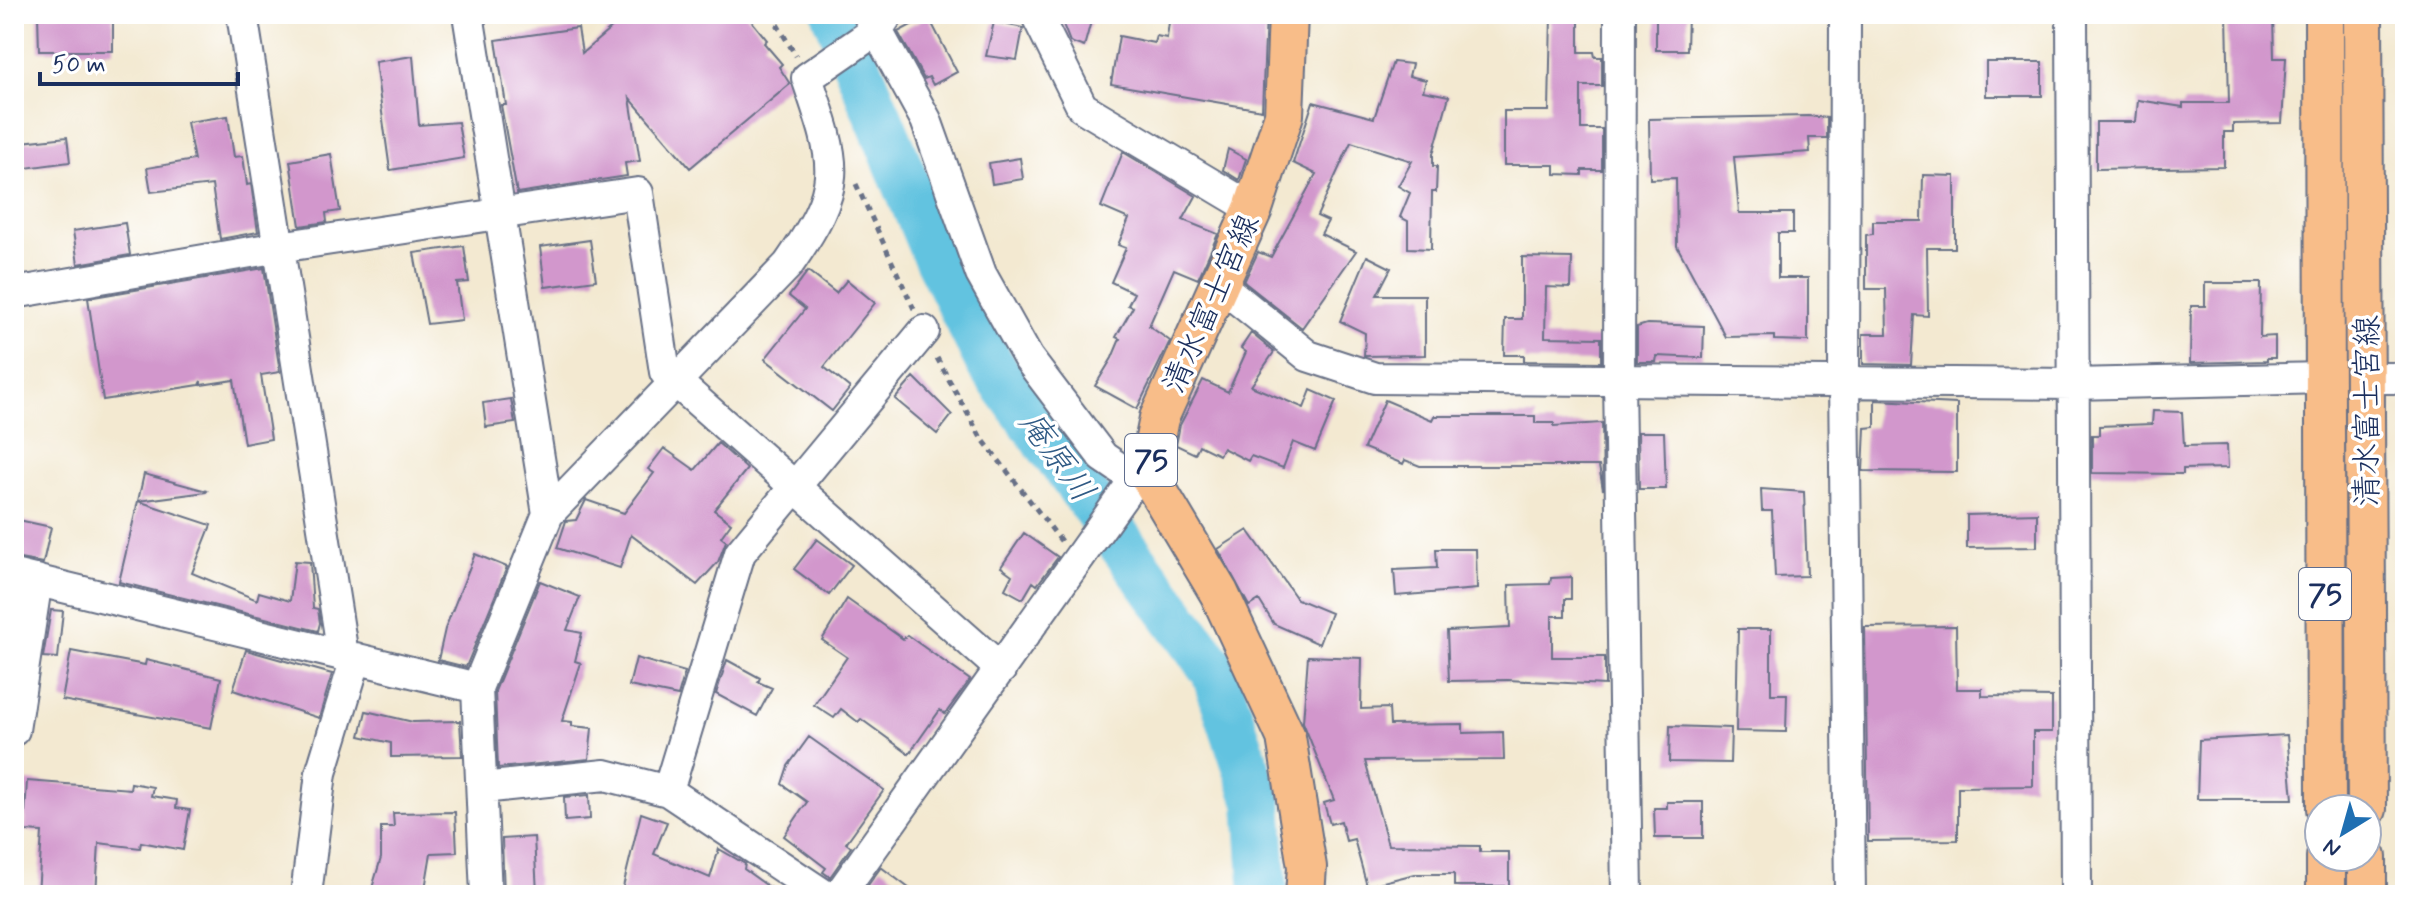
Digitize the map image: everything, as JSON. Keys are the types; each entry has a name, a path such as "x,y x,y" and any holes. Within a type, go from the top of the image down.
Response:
{"main road":[{"name":"清水富士宮線","path":"1138,482 1159,418 1253,209 1284,115 1288,14"},
{"name":"清水富士宮線","path":"2324,14 2326,793"},
{"name":"清水富士宮線","path":"2363,14 2367,793"},
{"name":"75","path":"1138,482 1219,593 1286,737 1307,867 1305,895"},
{"path":"2326,873 2326,895"},
{"path":"2367,873 2367,895"}],"street":[{"path":"242,14 350,657 321,773 306,895"},
{"path":"468,14 548,514"},
{"path":"1036,14 1082,107 1253,209"},
{"path":"1620,14 1619,379 1627,895"},
{"path":"1845,14 1844,381 1850,895"},
{"path":"2072,14 2076,895"},
{"path":"486,895 477,688 548,514 788,265 819,221 831,184 830,148 814,73 875,24 926,120 981,274 1028,358 1103,457 1138,482 1081,554 839,895"},
{"path":"14,293 279,247 638,193 665,372 1001,669"},
{"path":"1220,285 1308,356 1375,378 2073,384 2324,378"},
{"path":"668,791 740,553 924,331"},
{"path":"2366,378 2405,378"},
{"path":"14,730 25,577 477,688"},
{"path":"482,788 605,775 668,791 824,895"}],"path":[{"path":"771,14 814,73"}],"building":[{"path":"38,14 113,14 113,51 39,51"},
{"path":"628,14 746,14 767,40 764,43 782,64 779,67 790,84 690,168 630,98 640,161 625,163 627,176 517,193 501,105 506,105 496,40 578,28 582,53"},
{"path":"1059,14 1093,14 1084,47 1070,42"},
{"path":"1170,14 1266,14 1262,110 1111,84 1119,36 1154,43 1156,36 1167,38"},
{"path":"1551,14 1579,14 1579,52 1594,52 1595,57 1602,57 1602,86 1581,86 1581,129 1602,129 1602,170 1582,170 1582,175 1555,174 1555,165 1504,165 1504,111 1549,111"},
{"path":"1656,14 1688,14 1687,50 1656,50"},
{"path":"2227,14 2273,14 2274,58 2286,58 2282,123 2233,124 2233,132 2224,132 2224,167 2096,169 2096,122 2136,122 2138,100 2183,107 2183,103 2229,103"},
{"path":"928,16 957,72 933,85 929,77 924,79 898,32"},
{"path":"994,22 1023,28 1017,60 986,56"},
{"path":"413,56 419,125 458,122 464,158 390,170 375,62"},
{"path":"1393,62 1412,64 1409,76 1426,80 1423,91 1449,96 1433,154 1433,166 1437,166 1436,192 1432,192 1431,249 1408,248 1408,221 1400,217 1410,193 1398,186 1412,161 1351,142 1317,216 1328,221 1321,234 1356,251 1302,328 1244,282 1258,252 1271,257 1316,174 1293,163 1313,102 1374,118"},
{"path":"1986,62 2042,62 2042,96 1986,96"},
{"path":"228,116 234,157 243,156 247,185 251,184 258,232 220,239 212,185 151,192 147,168 194,160 187,122"},
{"path":"1827,118 1827,138 1809,138 1810,152 1734,157 1739,213 1793,213 1793,233 1778,233 1778,278 1808,278 1808,341 1774,340 1774,336 1726,337 1677,246 1676,178 1650,179 1649,119"},
{"path":"67,137 70,162 26,168 22,142"},
{"path":"1228,149 1246,159 1239,180 1223,170"},
{"path":"1123,152 1196,196 1183,220 1218,234 1198,279 1174,269 1149,326 1170,341 1137,409 1095,386 1112,358 1120,339 1116,337 1133,307 1128,305 1134,293 1111,282 1126,248 1118,245 1129,219 1101,207"},
{"path":"331,154 340,211 326,213 327,222 300,226 290,161"},
{"path":"1020,158 1023,179 992,184 989,163"},
{"path":"1923,175 1955,176 1955,248 1927,248 1928,316 1914,315 1911,365 1863,364 1863,334 1887,334 1886,289 1866,289 1866,235 1873,234 1873,221 1922,221"},
{"path":"125,223 130,255 78,264 73,231"},
{"path":"590,240 596,280 545,287 540,247"},
{"path":"464,246 469,282 457,283 462,320 427,324 414,253"},
{"path":"1367,256 1391,268 1377,295 1425,295 1425,355 1364,356 1365,333 1340,321"},
{"path":"1522,257 1572,258 1571,288 1546,287 1545,337 1601,338 1601,362 1524,361 1524,355 1504,355 1505,319 1522,319"},
{"path":"264,268 280,372 261,375 271,439 244,444 234,380 201,385 201,381 199,385 103,400 88,298"},
{"path":"808,271 836,293 847,280 875,303 824,367 850,388 832,411 765,359 805,309 789,296"},
{"path":"2205,283 2261,283 2260,337 2275,336 2275,358 2267,358 2267,361 2190,363 2191,306 2205,306"},
{"path":"1647,324 1704,326 1703,358 1657,356 1656,362 1637,362 1637,327"},
{"path":"1251,333 1274,352 1251,386 1304,408 1311,390 1336,401 1315,451 1293,442 1283,468 1251,456 1248,461 1223,448 1219,455 1199,445 1195,454 1176,445 1180,425 1203,380 1228,392 1246,352 1241,348"},
{"path":"914,377 952,415 937,434 895,399"},
{"path":"511,399 515,423 486,427 483,403"},
{"path":"1385,400 1432,420 1434,416 1535,416 1535,423 1554,423 1554,426 1602,423 1603,490 1599,466 1420,466 1405,460 1403,464 1364,448"},
{"path":"1875,400 1957,404 1957,472 1863,471 1865,428 1875,427"},
{"path":"2153,411 2182,412 2184,446 2227,445 2228,468 2183,469 2183,474 2092,473 2092,435 2099,435 2099,426 2152,424"},
{"path":"1638,432 1664,432 1666,489 1639,489"},
{"path":"718,443 747,469 714,510 731,523 721,537 726,541 718,562 697,585 631,535 620,568 557,548 566,521 576,520 586,500 624,513 654,473 648,469 664,448 695,470"},
{"path":"144,474 207,491 138,501"},
{"path":"1761,489 1804,492 1807,576 1775,577 1772,511 1762,511"},
{"path":"138,501 211,525 192,573 257,600 259,592 290,601 295,561 310,562 313,608 318,609 320,623 318,631 119,582"},
{"path":"2037,513 2037,547 1967,548 1967,515"},
{"path":"14,519 51,527 43,563 14,558"},
{"path":"1248,530 1297,599 1331,613 1319,644 1274,624 1259,600 1249,606 1218,549"},
{"path":"1024,533 1058,557 1037,585 1033,582 1023,599 1005,589 1012,575 1001,567"},
{"path":"817,539 852,565 829,595 794,569"},
{"path":"1436,549 1476,549 1477,589 1396,596 1394,570 1437,568"},
{"path":"475,554 507,567 466,667 438,660 445,629"},
{"path":"1571,577 1571,599 1565,599 1565,616 1552,616 1552,657 1605,657 1605,685 1508,680 1449,681 1447,631 1510,628 1509,585 1550,584 1551,578"},
{"path":"540,581 580,597 567,630 582,633 575,661 581,663 562,721 572,722 572,726 592,728 589,759 498,768 495,691"},
{"path":"847,599 903,639 907,635 970,680 945,714 940,710 909,754 861,719 858,722 841,709 834,718 814,705 847,657 822,640"},
{"path":"51,610 63,611 58,658 43,657"},
{"path":"1956,626 1957,689 1982,689 1982,696 2052,697 2052,732 2033,732 2033,786 1958,787 1958,840 1868,841 1865,627"},
{"path":"1738,629 1771,629 1771,694 1787,694 1786,732 1736,731"},
{"path":"246,650 332,674 319,718 233,690"},
{"path":"71,651 145,665 146,660 221,678 211,728 62,700"},
{"path":"1308,656 1362,658 1361,709 1389,708 1390,725 1463,724 1463,733 1503,732 1504,760 1365,761 1388,845 1480,846 1480,852 1509,852 1509,886 1454,886 1454,874 1415,874 1367,886 1354,839 1346,841 1341,821 1330,824 1324,803 1334,800 1303,722"},
{"path":"636,658 685,672 678,696 629,686"},
{"path":"727,660 772,688 757,716 716,694"},
{"path":"366,711 413,722 460,721 462,756 391,757 391,743 360,736"},
{"path":"1670,726 1731,728 1730,763 1669,762"},
{"path":"2287,735 2293,799 2197,799 2199,740"},
{"path":"809,737 884,790 846,843 851,847 830,877 823,872 826,868 784,836 807,802 782,784 788,766"},
{"path":"27,781 130,789 131,783 153,787 151,796 177,800 176,808 190,810 183,850 141,842 140,848 99,843 96,895 38,895 42,832 24,831"},
{"path":"589,795 590,819 565,821 564,797"},
{"path":"1667,802 1703,802 1703,838 1655,838 1654,808 1667,808"},
{"path":"455,812 457,852 431,853 424,895 370,895 381,858 381,827 394,827 393,813"},
{"path":"641,813 667,822 654,854 710,878 719,849 745,864 744,869 780,895 621,895"},
{"path":"534,837 537,893 504,895 502,839"},
{"path":"881,867 918,895 861,895"}],"waterway":[{"name":"庵原川","path":"836,14 933,249 990,364 1214,670 1258,802 1264,895"}]}
